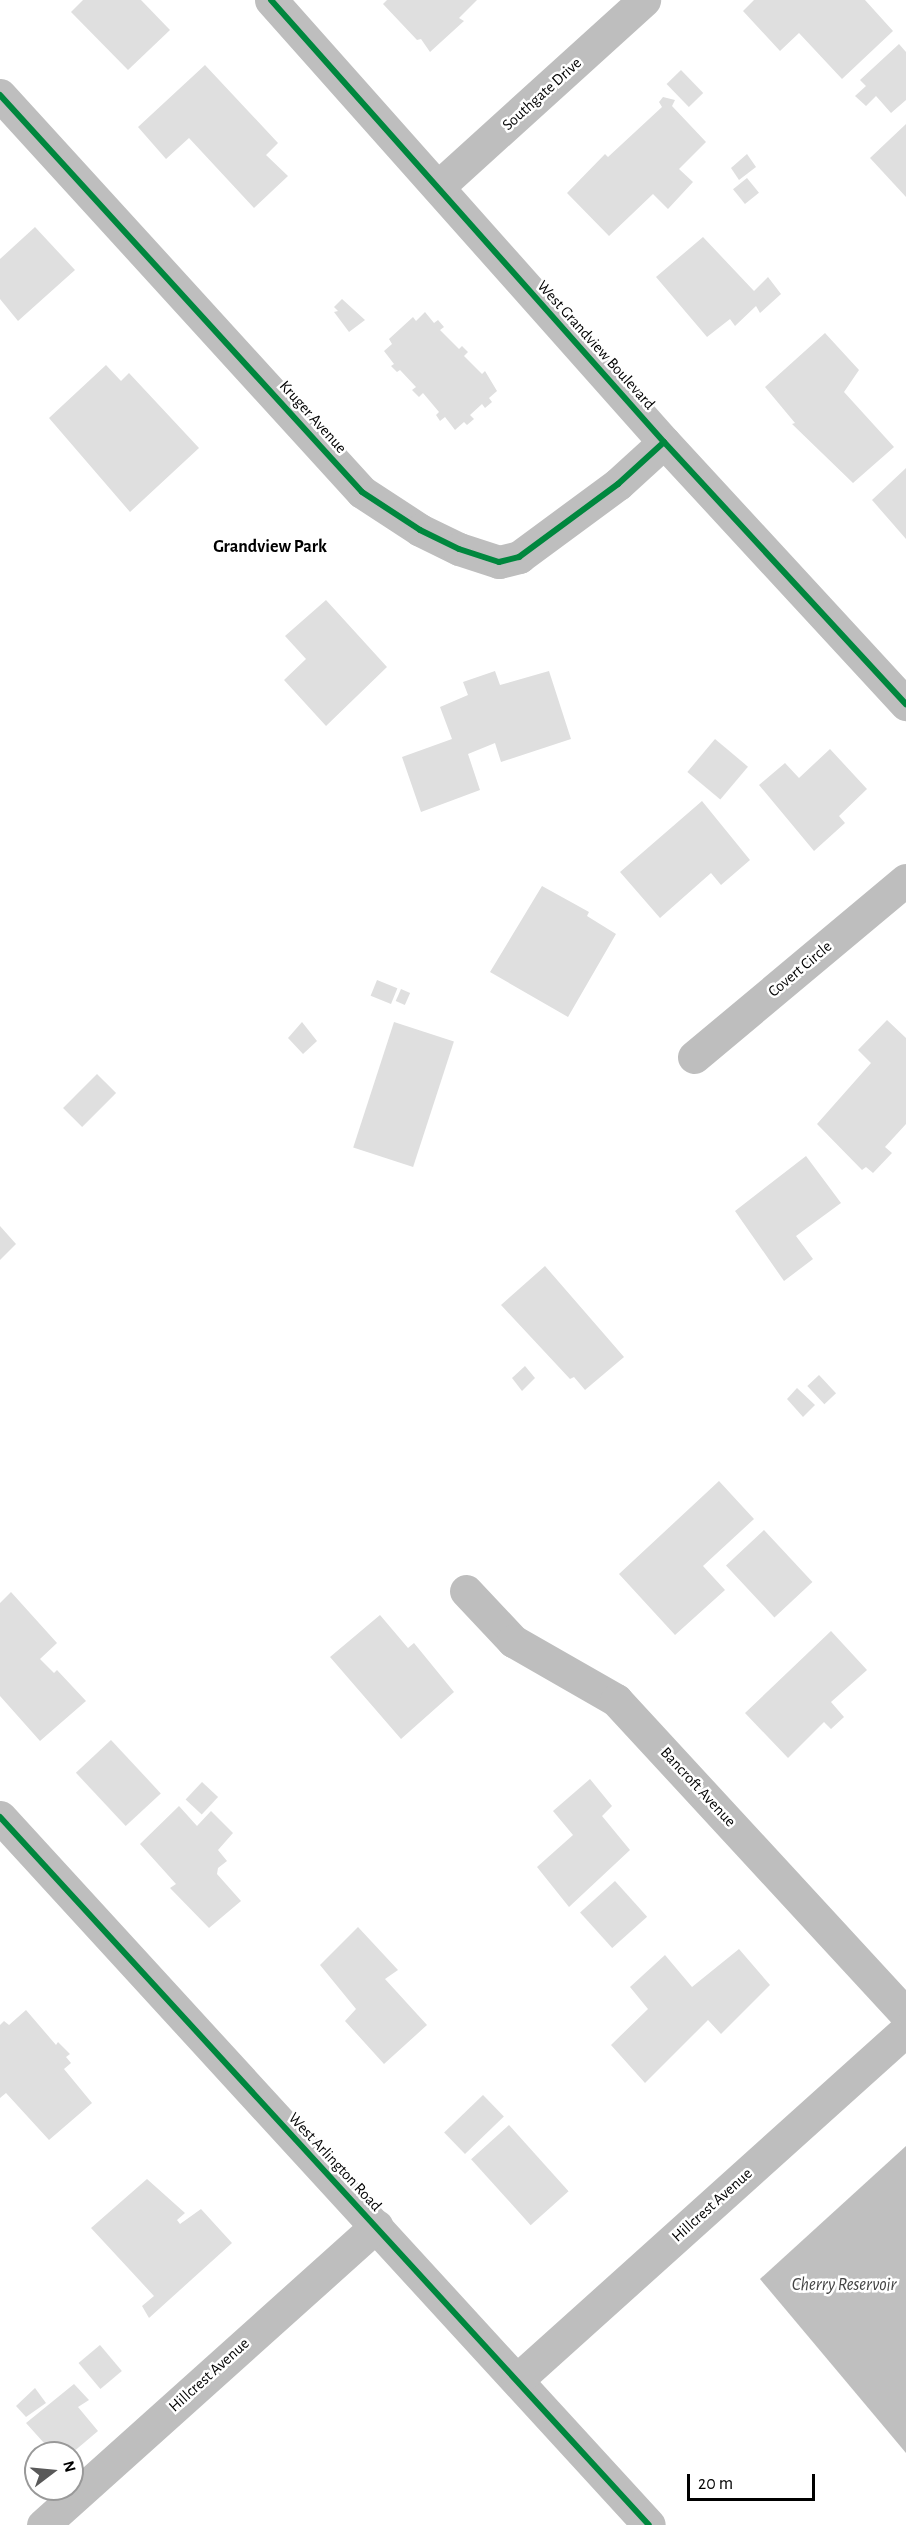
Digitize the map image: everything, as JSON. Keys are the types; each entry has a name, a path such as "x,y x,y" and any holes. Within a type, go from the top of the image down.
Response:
{"street":[{"name":"West Grandview Boulevard","path":"271,0 439,186 664,442 906,704"},
{"name":"Southgate Drive","path":"439,186 644,0"},
{"name":"Kruger Avenue","path":"0,95 362,492 420,530 459,549 499,562 519,557 618,484 664,442"},
{"name":"Covert Circle","path":"694,1057 906,880"},
{"name":"Bancroft Avenue","path":"466,1591 513,1641 616,1700 906,2014"},
{"name":"West Arlington Road","path":"0,1817 649,2525"},
{"name":"Hillcrest Avenue","path":"517,2380 906,2030"},
{"name":"Hillcrest Avenue","path":"43,2525 375,2226"}],"water":[{"name":"Cherry Reservoir","path":"906,2146 906,2453 760,2279"}],"building":[{"path":"83,0 141,0 170,30 128,70 71,12"},
{"path":"387,0 477,0 459,18 464,21 430,52 421,39 417,40 383,4"},
{"path":"754,0 865,0 893,31 842,79 799,33 780,51 743,11"},
{"path":"899,44 906,52 906,100 891,113 876,96 866,106 855,96 866,86 860,80"},
{"path":"205,65 278,143 266,155 288,176 254,208 189,138 166,159 138,127"},
{"path":"681,70 703,93 689,107 667,84"},
{"path":"663,97 675,100 672,106 706,142 679,169 693,182 668,209 653,194 609,236 567,193 605,154 608,157 662,107 659,102"},
{"path":"906,124 906,197 870,158"},
{"path":"747,154 756,167 739,180 731,168"},
{"path":"747,178 759,193 745,204 733,189"},
{"path":"35,227 75,270 18,321 0,299 0,259"},
{"path":"703,237 754,291 768,277 781,294 760,313 756,306 735,326 730,319 707,337 656,277"},
{"path":"342,299 365,320 349,332 334,312 338,311 334,307"},
{"path":"425,312 434,323 438,320 444,327 440,330 459,349 462,346 468,352 464,356 482,374 485,371 497,391 489,398 492,402 485,408 482,404 470,415 474,419 467,425 464,422 455,430 445,417 440,421 436,415 439,412 423,393 419,397 412,390 416,387 400,370 397,372 391,366 394,364 384,351 392,344 389,339 413,317 416,321"},
{"path":"825,333 859,370 844,392 894,447 853,483 792,424 795,423 765,387"},
{"path":"106,365 121,381 129,373 199,448 130,512 49,418"},
{"path":"906,468 906,539 872,500"},
{"path":"326,600 387,667 326,726 284,680 306,659 285,636"},
{"path":"495,671 500,685 549,671 571,739 501,762 495,743 468,754 480,790 421,812 402,757 452,739 440,707 468,695 463,682"},
{"path":"715,739 748,767 720,800 687,772"},
{"path":"830,749 867,789 839,816 845,823 814,851 759,785 785,763 799,778"},
{"path":"702,801 750,860 721,885 711,873 660,918 620,872"},
{"path":"542,886 589,912 587,916 616,934 568,1017 490,972"},
{"path":"377,980 397,988 391,1004 371,996"},
{"path":"401,989 410,993 405,1005 396,1001"},
{"path":"887,1020 906,1038 906,1124 885,1147 892,1153 873,1173 866,1167 862,1170 817,1124 871,1063 858,1050"},
{"path":"302,1022 317,1041 303,1054 288,1038"},
{"path":"394,1022 454,1041 413,1167 353,1148"},
{"path":"97,1074 116,1093 82,1127 63,1108"},
{"path":"806,1156 841,1203 796,1236 813,1259 784,1281 735,1211"},
{"path":"0,1226 16,1244 0,1260"},
{"path":"545,1266 624,1357 585,1390 574,1377 570,1379 501,1305"},
{"path":"525,1366 535,1378 522,1391 512,1378"},
{"path":"819,1375 836,1393 824,1404 807,1386"},
{"path":"797,1388 815,1405 803,1417 787,1399"},
{"path":"719,1481 754,1519 703,1566 725,1590 675,1635 619,1574"},
{"path":"764,1530 812,1582 774,1617 726,1565"},
{"path":"11,1592 57,1643 40,1659 54,1673 57,1670 86,1701 40,1741 0,1696 0,1603"},
{"path":"380,1615 408,1648 414,1643 454,1692 401,1739 330,1657"},
{"path":"831,1631 867,1670 831,1702 844,1717 831,1729 824,1722 788,1758 745,1713"},
{"path":"111,1740 161,1793 126,1826 76,1773"},
{"path":"590,1779 612,1806 602,1816 630,1850 569,1907 537,1867 573,1835 553,1811"},
{"path":"202,1782 218,1797 202,1815 186,1800"},
{"path":"179,1806 197,1826 211,1811 233,1833 218,1850 227,1861 218,1868 217,1874 241,1901 209,1928 170,1888 176,1884 140,1844"},
{"path":"615,1881 647,1917 612,1948 580,1912"},
{"path":"358,1927 398,1970 385,1979 427,2025 384,2064 345,2021 356,2009 320,1965"},
{"path":"739,1949 770,1985 721,2034 708,2020 645,2083 611,2045 648,2009 630,1987 665,1955 692,1987"},
{"path":"26,2010 56,2045 58,2042 70,2054 66,2057 71,2063 64,2069 92,2103 49,2140 6,2093 0,2098 0,2025 4,2021 9,2025"},
{"path":"483,2095 504,2117 465,2154 444,2133"},
{"path":"509,2125 569,2191 531,2225 471,2159"},
{"path":"147,2179 185,2213 177,2220 180,2224 201,2209 232,2243 149,2318 142,2306 154,2296 91,2228"},
{"path":"100,2345 122,2371 100,2389 79,2363"},
{"path":"74,2384 89,2400 78,2407 98,2431 84,2443 84,2441 42,2441 26,2423"},
{"path":"35,2388 46,2403 26,2417 16,2406"}],"cycle path":[{"path":"271,0 664,442 906,704"},
{"path":"0,95 362,492 420,530 459,549 499,562 519,557 618,484 664,442"},
{"path":"0,1817 649,2525"}],"district":[{"name":"Grandview Park","path":"270,547"}]}
